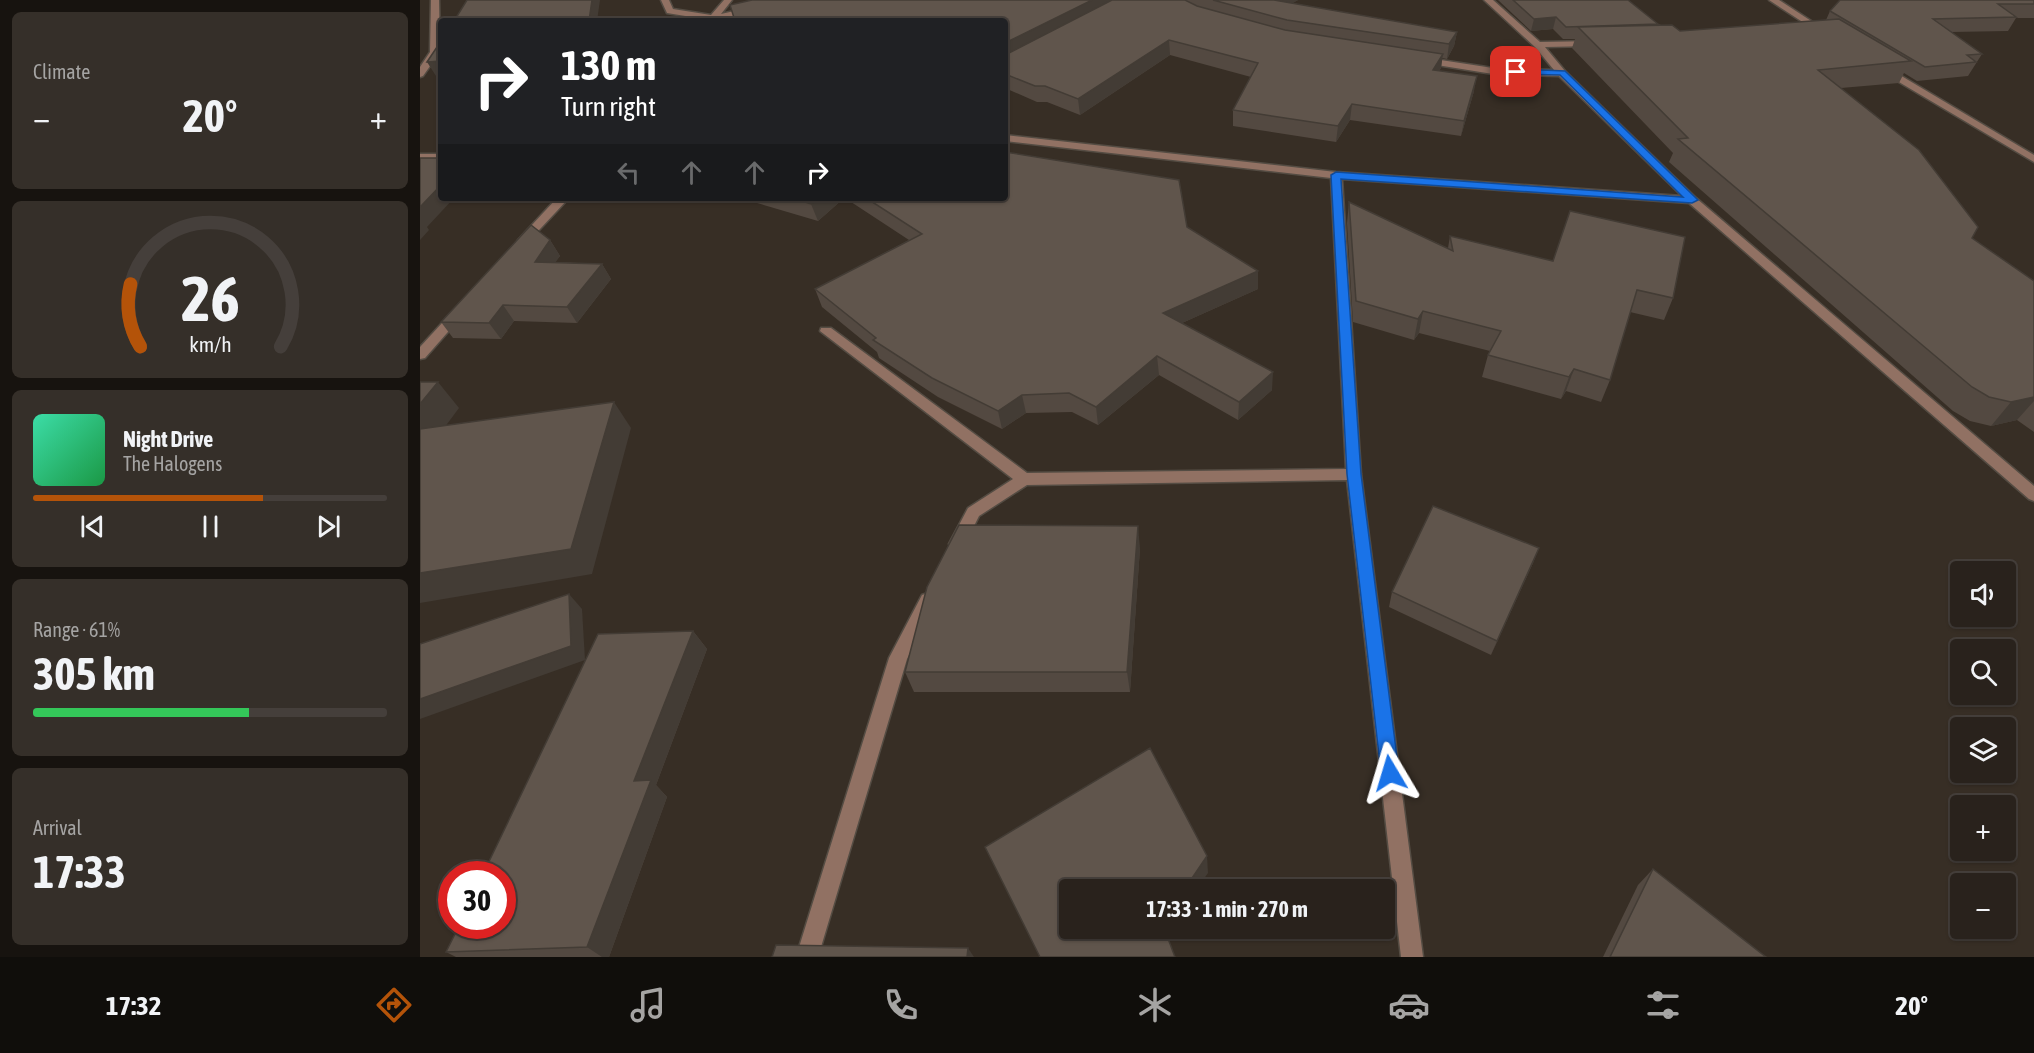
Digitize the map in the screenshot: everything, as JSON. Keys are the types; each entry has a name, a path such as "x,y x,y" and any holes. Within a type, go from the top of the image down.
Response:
{"street":[{"path":"420,74 435,52 435,0"},
{"path":"665,0 670,11 707,18"},
{"path":"713,18 728,0"},
{"path":"1488,0 1538,45 1562,73 1692,200 2034,495"},
{"path":"1773,0 1829,36 1806,37"},
{"path":"717,18 766,8"},
{"path":"1538,45 1608,43"},
{"path":"1412,59 1493,71 1562,73"},
{"path":"1881,67 2034,159"},
{"path":"1008,138 1336,175 1692,200"},
{"path":"420,157 438,157"},
{"path":"1336,175 1354,474 1412,957"},
{"path":"515,250 560,201"},
{"path":"420,355 468,302"},
{"path":"826,332 1024,479"},
{"path":"952,554 973,512 1024,479 1354,474"},
{"path":"807,957 898,658 936,585"}],"building":[{"path":"467,0 592,0 589,18 456,18"},
{"path":"752,0 1092,0 1008,42 1008,18 734,18 730,5"},
{"path":"1112,0 1185,0 1197,6 1285,30 1443,54 1433,70 1477,76 1464,121 1352,104 1338,126 1233,110 1258,63 1169,40 1078,99 1008,75 1008,53"},
{"path":"1213,0 1274,0 1457,32 1449,44 1287,20"},
{"path":"1513,0 1628,0 1658,24 1566,27 1556,17 1534,19"},
{"path":"1840,0 2034,0 2034,4 1998,4 2016,17 1933,19 1982,54 1967,55 1976,62 1925,67 1830,11"},
{"path":"1839,19 1911,61 1818,70 1919,150 1978,227 1972,238 2034,281 2034,397 2011,402 1989,397 1972,387 1678,139 1688,138 1578,27 1672,25 1680,31"},
{"path":"438,46 438,61 427,62"},
{"path":"1008,152 1179,180 1187,227 1258,271 1163,313 1273,372 1239,402 1157,356 1096,407 1069,393 1022,395 998,411 932,378 873,340 876,338 815,289 922,234 871,201 1008,201"},
{"path":"420,158 438,158 438,188 420,207"},
{"path":"1349,202 1453,251 1450,236 1553,261 1570,211 1685,237 1673,298 1637,290 1610,380 1574,369 1569,377 1488,355 1501,331 1423,311 1418,319 1356,301"},
{"path":"531,225 550,240 535,262 602,264 567,307 503,305 489,323 441,322"},
{"path":"420,382 438,382 420,404"},
{"path":"614,402 571,549 420,573 420,429"},
{"path":"1433,506 1539,548 1497,641 1392,592"},
{"path":"959,525 1138,526 1127,672 905,672 927,587"},
{"path":"569,594 571,646 420,699 420,644"},
{"path":"693,631 634,781 651,780 587,947 446,952 452,939 516,939 516,861 489,861 598,634"},
{"path":"1150,748 1207,856 1191,879 1059,879 1059,939 1168,939 1175,957 1040,957 985,847"},
{"path":"1653,869 1766,957 1610,957"},
{"path":"776,945 968,948 967,957 772,957"}],"route":[{"path":"1390,773 1354,474 1336,175 1692,200 1562,73 1516,72"}]}
